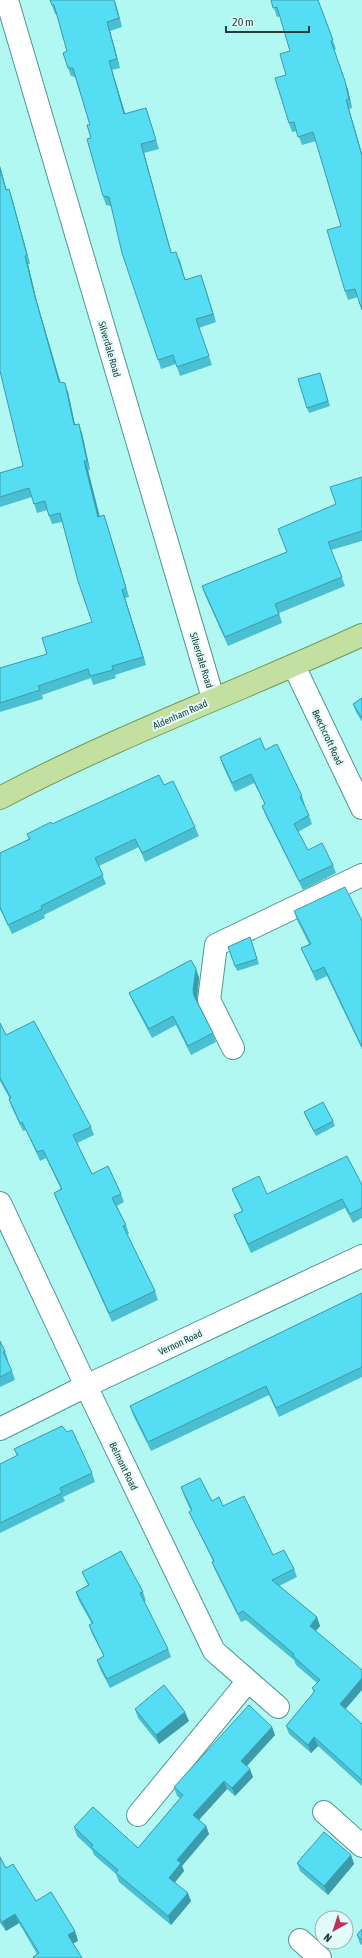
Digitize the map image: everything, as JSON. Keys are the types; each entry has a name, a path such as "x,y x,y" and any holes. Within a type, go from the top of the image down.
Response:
{"main road":[{"name":"Aldenham Road","path":"0,798 46,774 213,698 294,666 362,635"}],"street":[{"name":"Silverdale Road","path":"7,0 213,698"},
{"name":"Beechcroft Road","path":"294,666 362,808"},
{"path":"233,1048 209,1000 216,945 362,875"},
{"name":"Belmont Road","path":"0,1203 86,1386 214,1651 278,1707"},
{"name":"Vernon Road","path":"0,1429 86,1386 362,1256"},
{"path":"138,1815 248,1681"},
{"path":"324,1812 362,1846"},
{"path":"300,1940 320,1958"}],"building":[{"path":"50,0 114,0 119,18 107,22 117,59 109,61 124,114 146,108 156,140 141,144 171,253 176,252 185,280 201,275 213,314 196,319 209,356 177,367 173,355 158,360 122,253 109,197 103,196 87,139 91,138 87,125 90,125 73,68 68,68 63,53 67,51 54,5 52,5"},
{"path":"271,0 318,0 333,40 331,41 345,81 349,99 346,100 362,156 362,310 355,289 345,291 327,230 341,226 313,132 298,137 294,122 289,123 275,78 286,75 280,54 290,51 277,7 273,8"},
{"path":"0,169 6,190 9,189 27,255 25,256 34,293 59,382 65,383 74,425 79,424 87,461 84,461 98,517 104,515 126,588 122,590 143,657 112,666 113,670 90,676 88,669 38,686 40,690 0,703 0,668 47,654 42,638 92,622 78,581 60,513 49,516 45,501 34,504 29,488 0,497 0,473 23,466 0,371"},
{"path":"320,373 328,401 307,408 298,379"},
{"path":"362,477 362,531 328,542 342,577 275,604 279,614 225,637 202,586 287,552 278,529 336,504 330,487"},
{"path":"362,698 362,718 353,704"},
{"path":"260,738 265,750 277,744 302,796 300,797 309,815 294,824 308,850 322,843 333,865 299,881 262,806 265,804 251,774 232,783 220,757"},
{"path":"159,775 164,785 173,781 195,827 142,853 135,839 95,858 103,875 41,906 42,909 8,925 0,907 0,853 30,839 27,834 51,822 52,824"},
{"path":"345,887 362,921 362,1047 324,967 313,972 301,948 311,944 294,911"},
{"path":"250,937 257,959 235,966 228,947"},
{"path":"191,960 196,969 193,990 194,996 213,1033 188,1046 173,1016 149,1029 129,993"},
{"path":"34,1021 91,1127 73,1135 92,1174 108,1166 121,1194 112,1198 126,1225 123,1226 155,1291 109,1313 54,1193 62,1189 43,1150 37,1152 22,1122 20,1123 9,1099 11,1098 0,1078 0,1023 6,1035"},
{"path":"323,1102 333,1121 314,1131 304,1112"},
{"path":"347,1156 362,1185 362,1208 350,1214 342,1199 248,1244 234,1215 243,1211 232,1189 259,1176 267,1194"},
{"path":"362,1293 362,1367 276,1408 266,1386 148,1442 130,1406"},
{"path":"0,1341 5,1351 3,1352 12,1371 0,1377"},
{"path":"62,1426 67,1432 72,1430 92,1473 60,1488 62,1493 0,1523 0,1464 18,1455 14,1449"},
{"path":"200,1478 212,1501 219,1497 223,1506 244,1496 273,1555 284,1550 294,1569 272,1580 317,1617 310,1626 362,1670 362,1678 340,1704 362,1724 362,1780 314,1737 308,1745 286,1726 315,1691 312,1688 320,1680 293,1656 294,1654 243,1611 238,1614 212,1562 214,1561 189,1512 192,1510 181,1487"},
{"path":"121,1551 143,1592 140,1593 168,1649 107,1679 97,1660 104,1656 89,1625 93,1623 76,1592 89,1585 82,1572"},
{"path":"164,1685 185,1712 156,1735 135,1709"},
{"path":"249,1705 272,1727 241,1761 250,1769 232,1788 224,1781 193,1815 206,1826 177,1860 181,1863 169,1878 188,1893 168,1916 116,1873 118,1870 91,1847 93,1845 74,1827 93,1807 138,1848 183,1795 174,1787"},
{"path":"324,1832 351,1855 324,1886 297,1863"},
{"path":"0,1857 6,1868 13,1864 36,1901 51,1892 75,1931 68,1935 82,1958 34,1958 33,1957 39,1953 15,1914 2,1922 0,1919"},
{"path":"362,1929 362,1940 357,1935"}]}
